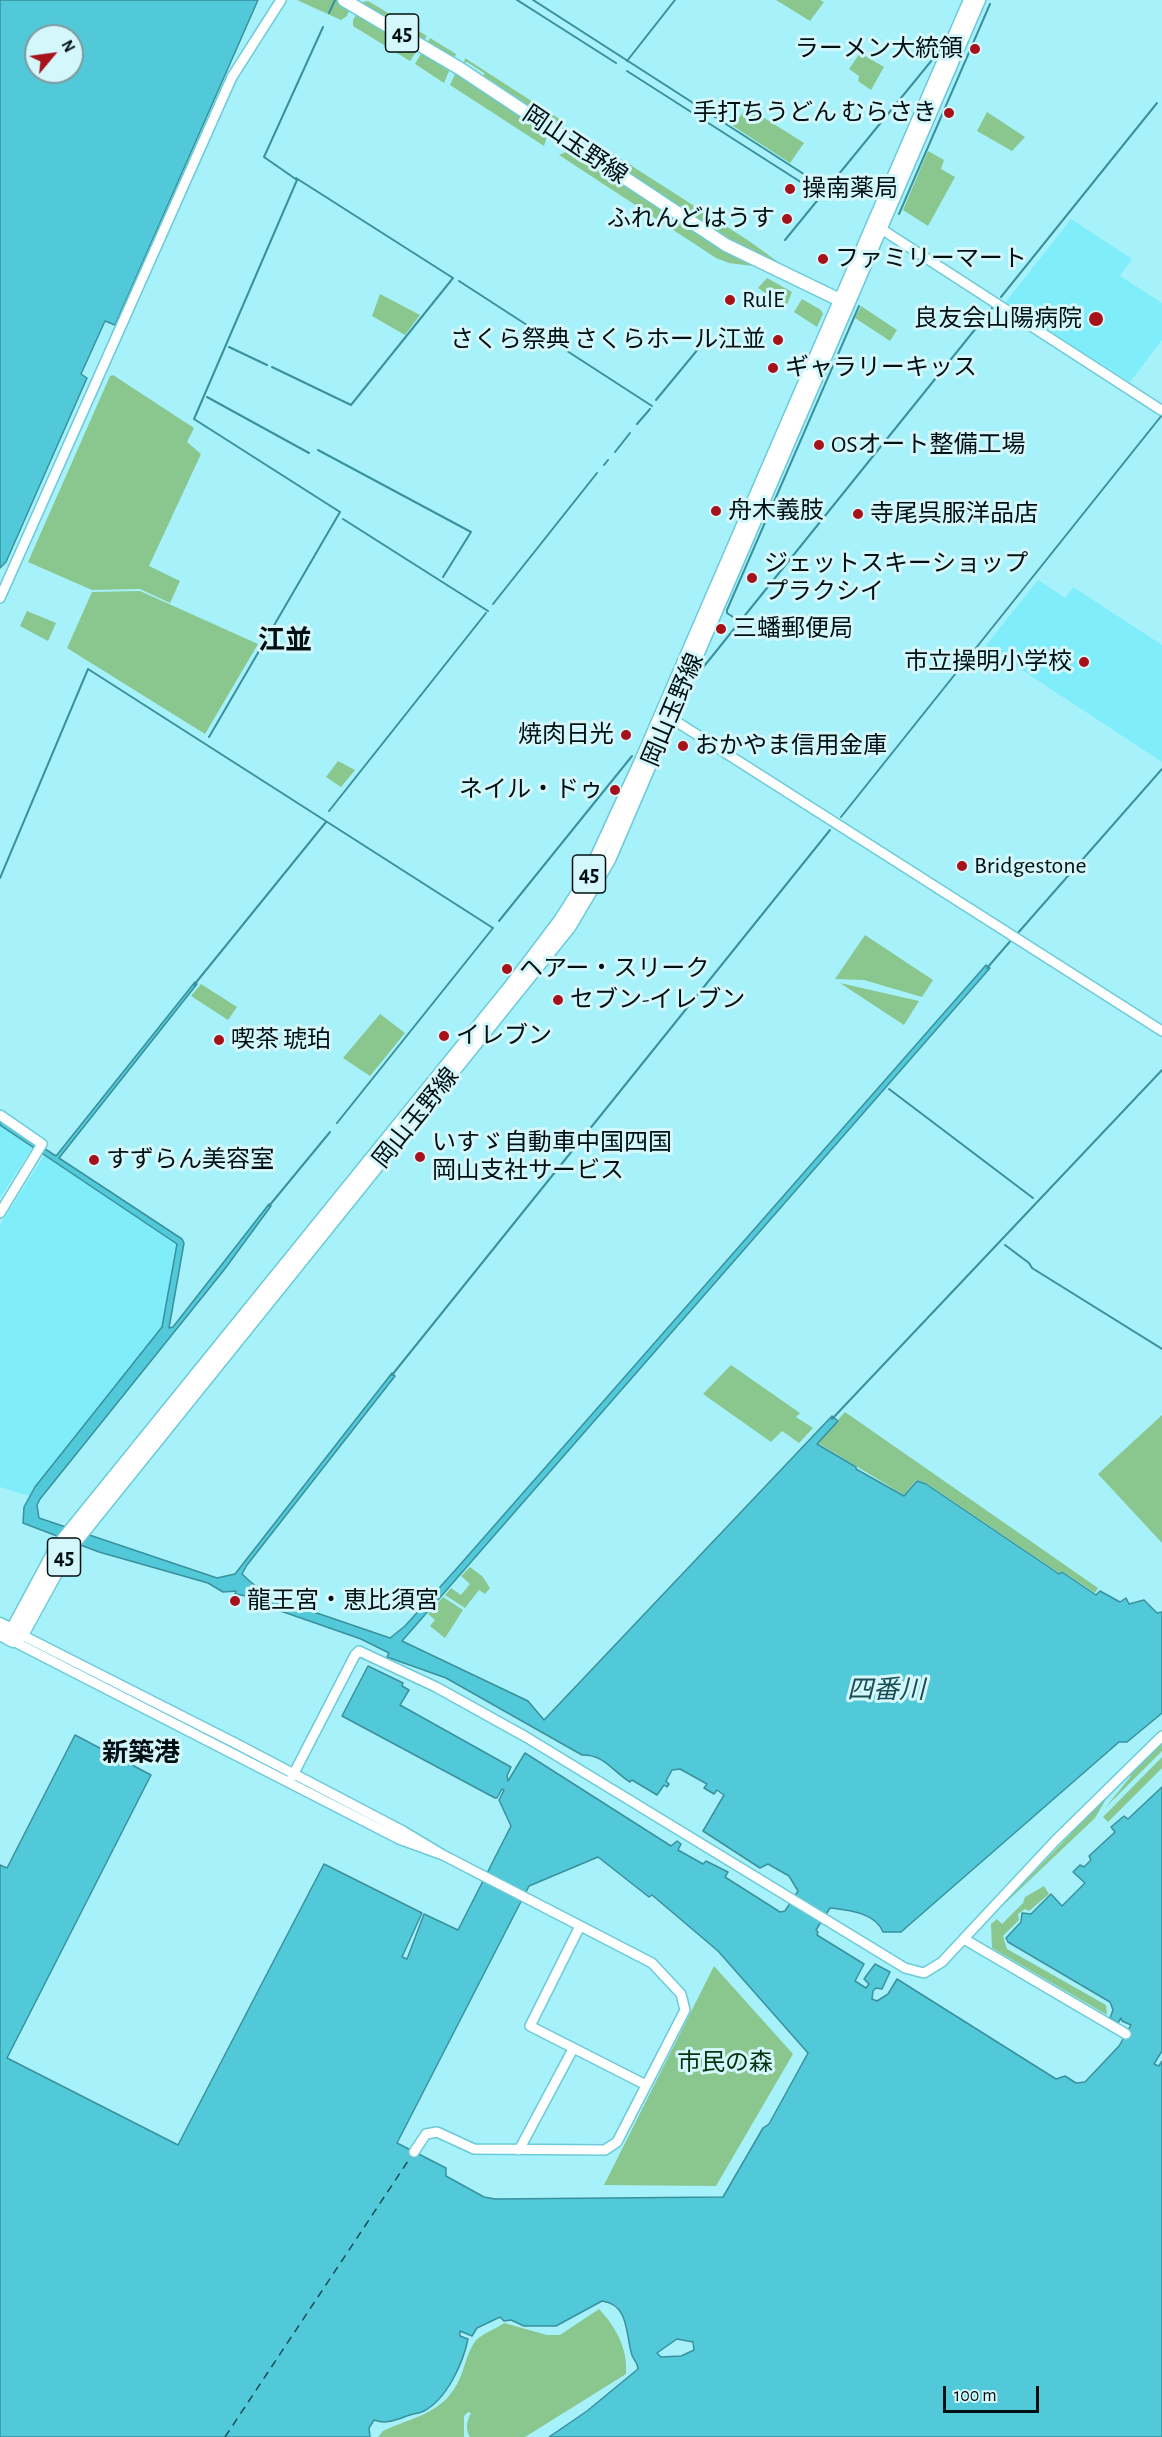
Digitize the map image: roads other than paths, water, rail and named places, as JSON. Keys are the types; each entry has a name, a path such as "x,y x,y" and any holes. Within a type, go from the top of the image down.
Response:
{"main road":[{"name":"岡山玉野線","path":"344,0 459,68 726,245 845,302"},
{"name":"岡山玉野線","path":"878,227 970,0"},
{"name":"岡山玉野線","path":"12,1635 56,1548 561,919 596,863 666,715 979,0"},
{"path":"0,1624 12,1635"}],"street":[{"path":"0,598 232,77 281,0"},
{"path":"878,227 1161,410"},
{"path":"666,715 1162,1031"},
{"path":"0,1115 42,1144 0,1213"},
{"path":"12,1635 656,1965 684,1999 685,2010 617,2142 611,2147 605,2150 474,2149 437,2132 426,2134 414,2152"},
{"path":"292,1778 355,1655 360,1652 435,1686 516,1731 905,1968 919,1973 938,1966 1055,1841 1162,1736"},
{"path":"580,1926 530,2026 646,2085"},
{"path":"964,1939 1126,2034"},
{"path":"519,2150 573,2049"}],"water":[{"path":"0,0 258,0 115,325 105,321 81,374 87,378 6,562 0,568"},
{"name":"四番川","path":"986,965 990,968 402,1641 528,1701 544,1720 832,1416 838,1421 817,1444 856,1469 904,1496 917,1481 926,1484 1059,1574 1062,1572 1096,1595 1100,1591 1120,1602 1126,1598 1129,1604 1144,1600 1157,1613 1162,1612 1162,1713 1127,1742 1119,1742 901,1932 883,1932 874,1920 867,1916 830,1908 816,1930 817,1935 864,1964 855,1981 866,1988 869,1984 864,1979 875,1964 890,1972 882,1989 876,1988 873,1991 872,1999 877,2001 888,1994 897,1979 1056,2079 1065,2076 1076,2083 1085,2082 1119,2046 1131,2025 1122,2021 1121,2018 1118,2023 1110,2018 1113,2010 1110,2002 1008,1942 1006,1938 1021,1922 1022,1913 1031,1914 1051,1894 1062,1906 1085,1883 1073,1872 1080,1865 1084,1867 1091,1860 1089,1856 1115,1832 1111,1827 1124,1816 1128,1819 1162,1787 1162,2051 1154,2064 1159,2066 1162,2061 1162,2437 549,2437 587,2411 638,2369 621,2313 611,2303 602,2301 556,2326 524,2326 511,2320 504,2321 500,2317 477,2328 472,2336 460,2331 460,2336 468,2339 466,2348 453,2380 440,2398 420,2413 388,2422 374,2420 369,2428 370,2437 0,2437 0,1865 7,1868 75,1735 151,1775 7,2058 178,2145 324,1864 422,1913 402,1957 407,1959 424,1914 458,1930 511,1826 499,1800 504,1790 502,1789 495,1798 342,1716 368,1666 403,1683 402,1686 409,1690 400,1705 511,1767 507,1776 508,1781 525,1753 671,1846 677,1841 681,1844 678,1850 703,1864 706,1861 728,1872 725,1877 780,1912 785,1911 798,1891 789,1876 768,1864 760,1868 703,1831 724,1795 717,1790 714,1794 704,1788 707,1784 680,1769 672,1770 666,1781 669,1784 667,1787 664,1785 657,1795 632,1780 630,1782 602,1760 590,1755 582,1755 446,1678 387,1657 389,1653 361,1639 275,1609 252,1597 235,1594 236,1591 223,1592 208,1583 99,1552 23,1523 24,1507 35,1487 162,1327 177,1244 0,1125 0,1120 56,1156 195,982 197,984 59,1158 182,1239 184,1243 169,1328 173,1327 269,1204 271,1206 224,1270 40,1499 37,1505 39,1518 217,1578 235,1574 392,1373 395,1376 242,1574 264,1592 292,1607 308,1610 390,1638 405,1626","holes":["598,1857 649,1897 652,1895 718,1951 808,2053 769,2124 763,2128 723,2197 495,2199 484,2197 446,2176 446,2168 397,2143 529,1886","677,2339 693,2342 694,2350 681,2356 661,2357 657,2353"]}],"waterway":[{"path":"329,13 335,0"},
{"path":"517,0 616,63"},
{"path":"533,0 827,189"},
{"path":"627,61 675,0"},
{"path":"899,214 990,4"},
{"path":"209,737 340,512 194,419 297,180 264,157 323,27"},
{"path":"785,240 941,49"},
{"path":"627,71 821,195"},
{"path":"1001,297 1157,103"},
{"path":"296,178 453,278"},
{"path":"272,367 351,405 453,278"},
{"path":"459,281 652,406"},
{"path":"739,621 727,613 727,610 859,306"},
{"path":"701,670 993,307"},
{"path":"656,400 708,337"},
{"path":"229,347 267,365"},
{"path":"207,397 309,453"},
{"path":"637,424 650,409"},
{"path":"841,817 1162,415"},
{"path":"615,452 630,433"},
{"path":"318,450 471,532 443,577"},
{"path":"604,465 608,460"},
{"path":"493,604 597,473"},
{"path":"343,519 488,611"},
{"path":"329,811 486,613"},
{"path":"0,878 88,669 493,928"},
{"path":"499,921 632,756"},
{"path":"1017,934 1162,769"},
{"path":"194,985 326,822"},
{"path":"392,1375 830,830"},
{"path":"337,1123 493,928"},
{"path":"987,968 1013,938"},
{"path":"832,1419 1162,1070"},
{"path":"889,1089 1033,1198"},
{"path":"269,1206 330,1132"},
{"path":"1005,1245 1029,1263 1032,1268 1162,1349"}],"place":[{"name":"ラーメン大統領","path":"975,49"},
{"name":"手打ちうどん むらさき","path":"949,113"},
{"name":"操南薬局","path":"790,189"},
{"name":"ふれんどはうす","path":"787,219"},
{"name":"ファミリーマート","path":"823,259"},
{"name":"RulE","path":"730,300"},
{"name":"良友会山陽病院","path":"1096,319"},
{"name":"さくら祭典 さくらホール江並","path":"778,340"},
{"name":"ギャラリーキッス","path":"773,368"},
{"name":"OSオート整備工場","path":"819,445"},
{"name":"舟木義肢","path":"716,511"},
{"name":"寺尾呉服洋品店","path":"858,514"},
{"name":"ジェットスキーショップ プラクシイ","path":"752,578"},
{"name":"三蟠郵便局","path":"721,629"},
{"name":"市立操明小学校","path":"1084,662"},
{"name":"焼肉日光","path":"626,735"},
{"name":"おかやま信用金庫","path":"683,746"},
{"name":"ネイル・ドゥ","path":"615,790"},
{"name":"Bridgestone","path":"962,866"},
{"name":"ヘアー・スリーク","path":"507,969"},
{"name":"セブン-イレブン","path":"558,1000"},
{"name":"イレブン","path":"444,1036"},
{"name":"喫茶 琥珀","path":"219,1040"},
{"name":"いすゞ自動車中国四国 岡山支社サービス","path":"420,1157"},
{"name":"すずらん美容室","path":"94,1160"},
{"name":"龍王宮・恵比須宮","path":"235,1601"}],"district":[{"name":"江並","path":"285,641"},
{"name":"新築港","path":"141,1753"}],"park label":[{"name":"市民の森","path":"725,2063"}]}
